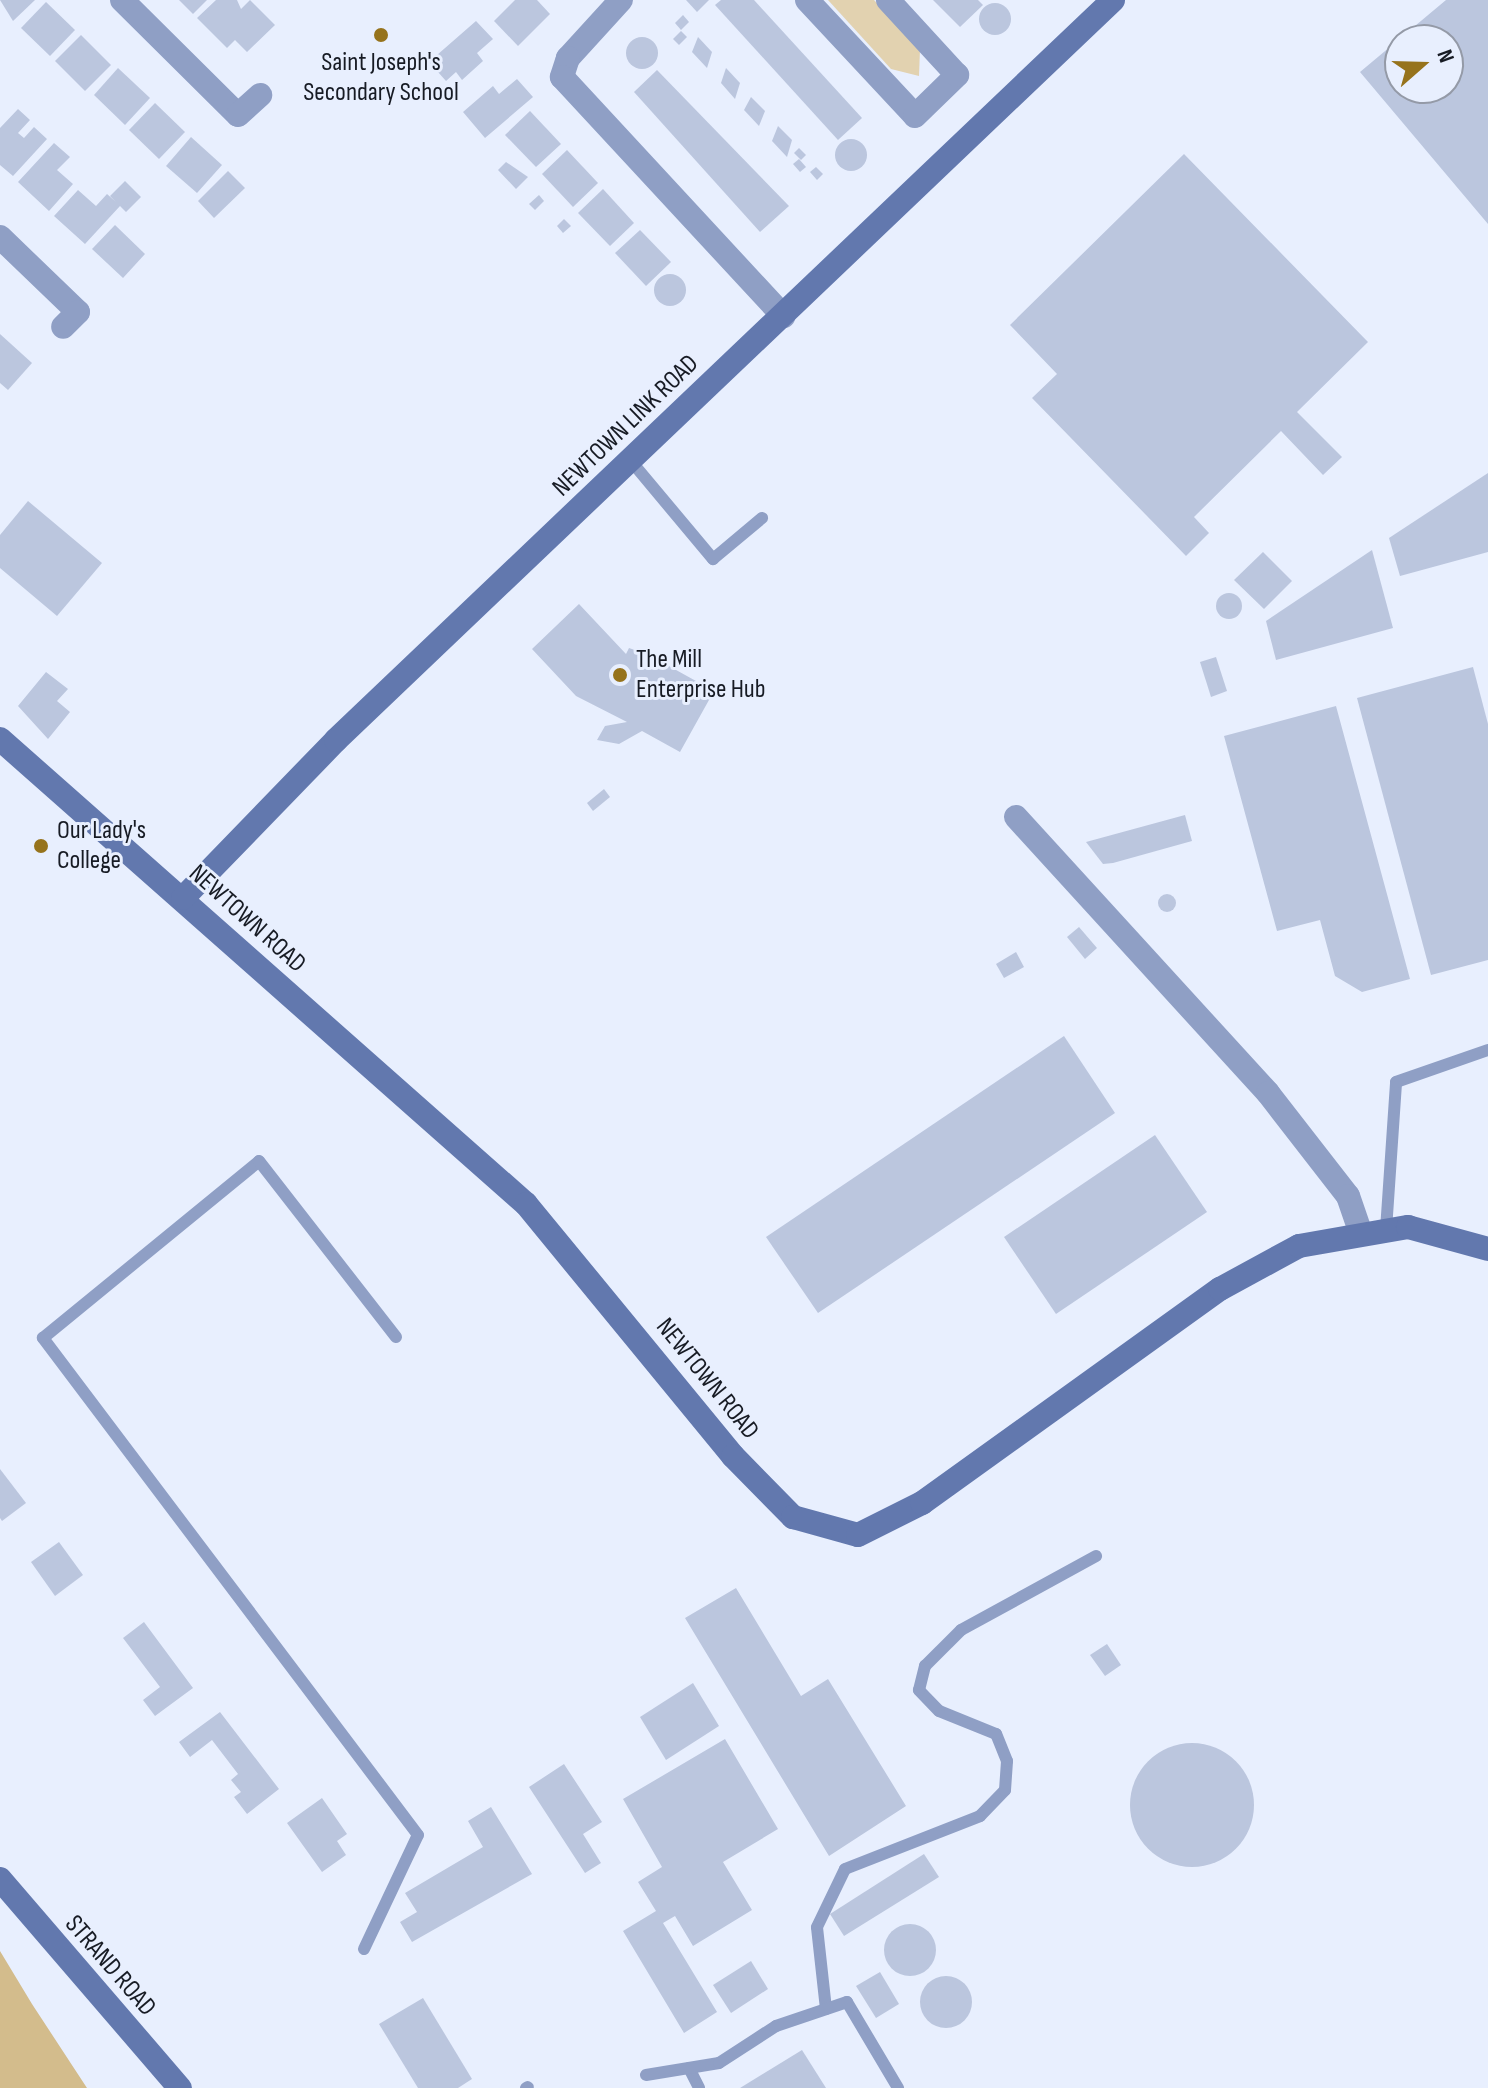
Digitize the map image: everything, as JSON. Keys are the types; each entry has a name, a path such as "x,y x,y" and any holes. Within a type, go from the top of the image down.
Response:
{"street":[{"path":"122,0 238,115 260,95"},
{"path":"621,0 568,58 562,77 783,316"},
{"path":"807,0 915,116 957,75 888,0"},
{"name":"NEWTOWN LINK ROAD","path":"183,898 336,740 1113,0"},
{"path":"0,237 78,312 63,327"},
{"name":"NEWTOWN ROAD","path":"0,739 526,1204 733,1456 793,1517 858,1535 922,1503 1220,1289 1299,1246 1386,1230 1460,1236 1488,1249"},
{"path":"1016,817 1268,1093 1348,1196 1361,1233"},
{"name":"STRAND ROAD","path":"0,1879 180,2088"}],"lane":[{"path":"631,461 713,559 762,518"},
{"path":"1386,1230 1396,1082 1488,1050"},
{"path":"364,1949 418,1835 43,1338 259,1161 396,1337"},
{"path":"826,2009 817,1927 845,1869 980,1816 1005,1790 1007,1761 996,1734 939,1711 919,1690 925,1666 961,1630 1096,1556"},
{"path":"646,2075 719,2063 776,2026 847,2002 898,2088"},
{"path":"689,2068 699,2088"}],"shaded area":[{"path":"828,0 874,0 920,49 919,76 891,69"},
{"path":"0,1951 32,2004 87,2088 0,2088"}],"building":[{"path":"0,0 35,0 13,21"},
{"path":"179,0 207,0 193,14"},
{"path":"216,0 237,0 241,9 250,0 275,25 247,52 235,40 227,48 197,18"},
{"path":"515,0 537,0 550,14 518,46 494,21"},
{"path":"686,0 709,0 697,12"},
{"path":"721,0 754,0 862,118 838,140 715,5"},
{"path":"933,0 978,0 983,5 960,27"},
{"path":"1446,0 1488,0 1488,224 1387,104 1464,104 1464,24 1417,24"},
{"path":"46,2 75,30 50,56 21,28"},
{"path":"995,3 1006,8 1011,19 1006,30 995,35 984,30 979,19 984,8"},
{"path":"683,15 689,22 681,30 675,23"},
{"path":"476,21 493,39 477,53 483,61 462,80 456,72 446,81 429,62"},
{"path":"681,31 687,37 679,45 673,39"},
{"path":"81,35 111,65 85,91 55,61"},
{"path":"642,37 653,42 658,53 653,64 642,69 631,64 626,53 631,42"},
{"path":"698,37 712,52 707,68 692,52"},
{"path":"1384,52 1384,100 1360,72"},
{"path":"118,68 150,98 125,125 94,95"},
{"path":"726,68 740,83 735,99 721,83"},
{"path":"657,70 789,206 760,232 634,92"},
{"path":"517,79 533,97 485,138 463,112 493,86 499,94"},
{"path":"751,97 765,111 759,126 744,110"},
{"path":"155,103 185,132 159,159 129,130"},
{"path":"18,109 30,120 18,133 24,138 34,127 47,139 13,176 0,165 0,128"},
{"path":"530,111 561,144 536,167 505,135"},
{"path":"778,126 792,140 787,157 772,141"},
{"path":"191,137 222,165 197,193 166,166"},
{"path":"851,139 862,144 867,155 862,166 851,171 840,166 835,155 840,144"},
{"path":"54,143 70,157 57,170 73,184 49,211 18,182"},
{"path":"799,148 806,155 801,160 794,153"},
{"path":"567,150 598,183 573,207 542,174"},
{"path":"1184,154 1368,342 1297,412 1342,457 1323,475 1281,431 1194,517 1209,533 1186,556 1032,398 1057,374 1010,325"},
{"path":"799,159 806,167 800,172 793,164"},
{"path":"506,162 528,177 516,189 498,170"},
{"path":"816,167 823,174 817,180 810,172"},
{"path":"228,171 245,188 214,218 198,201"},
{"path":"125,181 141,197 126,212 120,206 85,244 54,216 78,190 96,206 107,194 116,202 110,196"},
{"path":"603,189 634,223 610,246 578,213"},
{"path":"539,195 544,201 535,210 529,204"},
{"path":"564,219 571,226 563,233 557,226"},
{"path":"115,225 145,254 123,278 92,249"},
{"path":"640,230 671,262 646,286 615,253"},
{"path":"670,274 681,279 686,290 681,301 670,306 659,301 654,290 659,279"},
{"path":"0,334 32,363 8,390 0,383"},
{"path":"1488,473 1488,552 1400,576 1389,538"},
{"path":"28,501 102,563 57,616 0,568 0,535"},
{"path":"1372,550 1393,628 1276,660 1266,621"},
{"path":"1263,552 1292,581 1264,609 1234,580"},
{"path":"1229,593 1238,597 1242,606 1238,615 1229,619 1220,615 1216,606 1220,597"},
{"name":"The Mill Enterprise Hub","path":"579,604 626,654 629,648 649,655 714,691 680,752 642,731 619,744 597,740 605,726 627,722 576,696 532,649"},
{"path":"1216,657 1227,691 1211,697 1200,662"},
{"path":"1473,667 1488,724 1488,960 1431,975 1357,698"},
{"path":"46,672 68,689 57,701 70,712 48,739 18,706"},
{"path":"1336,706 1410,979 1362,992 1335,976 1320,920 1277,931 1224,736"},
{"path":"604,789 610,797 593,811 587,803"},
{"path":"1185,815 1192,841 1113,863 1103,864 1086,842"},
{"path":"1163,894 1171,894 1176,903 1174,910 1163,912 1158,907 1158,899"},
{"path":"1079,927 1097,948 1085,959 1067,937"},
{"path":"1016,952 1024,967 1004,978 996,964"},
{"path":"1064,1036 1115,1113 818,1313 766,1237"},
{"path":"1155,1135 1207,1212 1056,1314 1004,1237"},
{"path":"0,1469 26,1503 2,1521 0,1518"},
{"path":"59,1542 83,1575 55,1596 31,1562"},
{"path":"736,1588 801,1696 828,1679 906,1806 829,1856 685,1618"},
{"path":"144,1622 193,1688 155,1716 143,1700 160,1687 123,1638"},
{"path":"1107,1644 1121,1665 1105,1676 1090,1655"},
{"path":"693,1683 719,1726 666,1760 640,1717"},
{"path":"220,1712 279,1789 247,1814 234,1797 241,1792 231,1780 238,1774 212,1740 190,1757 179,1742"},
{"path":"725,1739 778,1829 723,1862 752,1910 693,1946 675,1916 663,1923 717,2012 684,2033 623,1931 656,1911 638,1882 662,1867 623,1799"},
{"path":"1192,1743 1216,1748 1236,1761 1249,1781 1254,1805 1249,1829 1236,1849 1216,1862 1192,1867 1168,1862 1148,1849 1135,1829 1130,1805 1135,1781 1148,1761 1168,1748"},
{"path":"564,1764 602,1822 583,1834 601,1863 585,1873 529,1787"},
{"path":"322,1798 347,1834 337,1841 346,1855 322,1872 287,1823"},
{"path":"491,1807 532,1874 412,1942 400,1922 417,1912 405,1893 483,1847 468,1821"},
{"path":"924,1854 939,1877 844,1936 830,1914"},
{"path":"910,1924 928,1932 936,1950 928,1968 910,1976 892,1968 884,1950 892,1932"},
{"path":"751,1961 768,1989 731,2013 713,1985"},
{"path":"880,1972 899,2004 876,2018 856,1986"},
{"path":"946,1976 964,1984 972,2002 964,2020 946,2028 928,2020 920,2002 928,1984"},
{"path":"423,1998 472,2079 458,2088 418,2088 379,2024"},
{"path":"802,2050 826,2088 740,2088"}],"place":[{"name":"Saint Joseph's Secondary School","path":"381,35"},
{"name":"The Mill Enterprise Hub","path":"620,675"},
{"name":"Our Lady's College","path":"41,846"}]}
